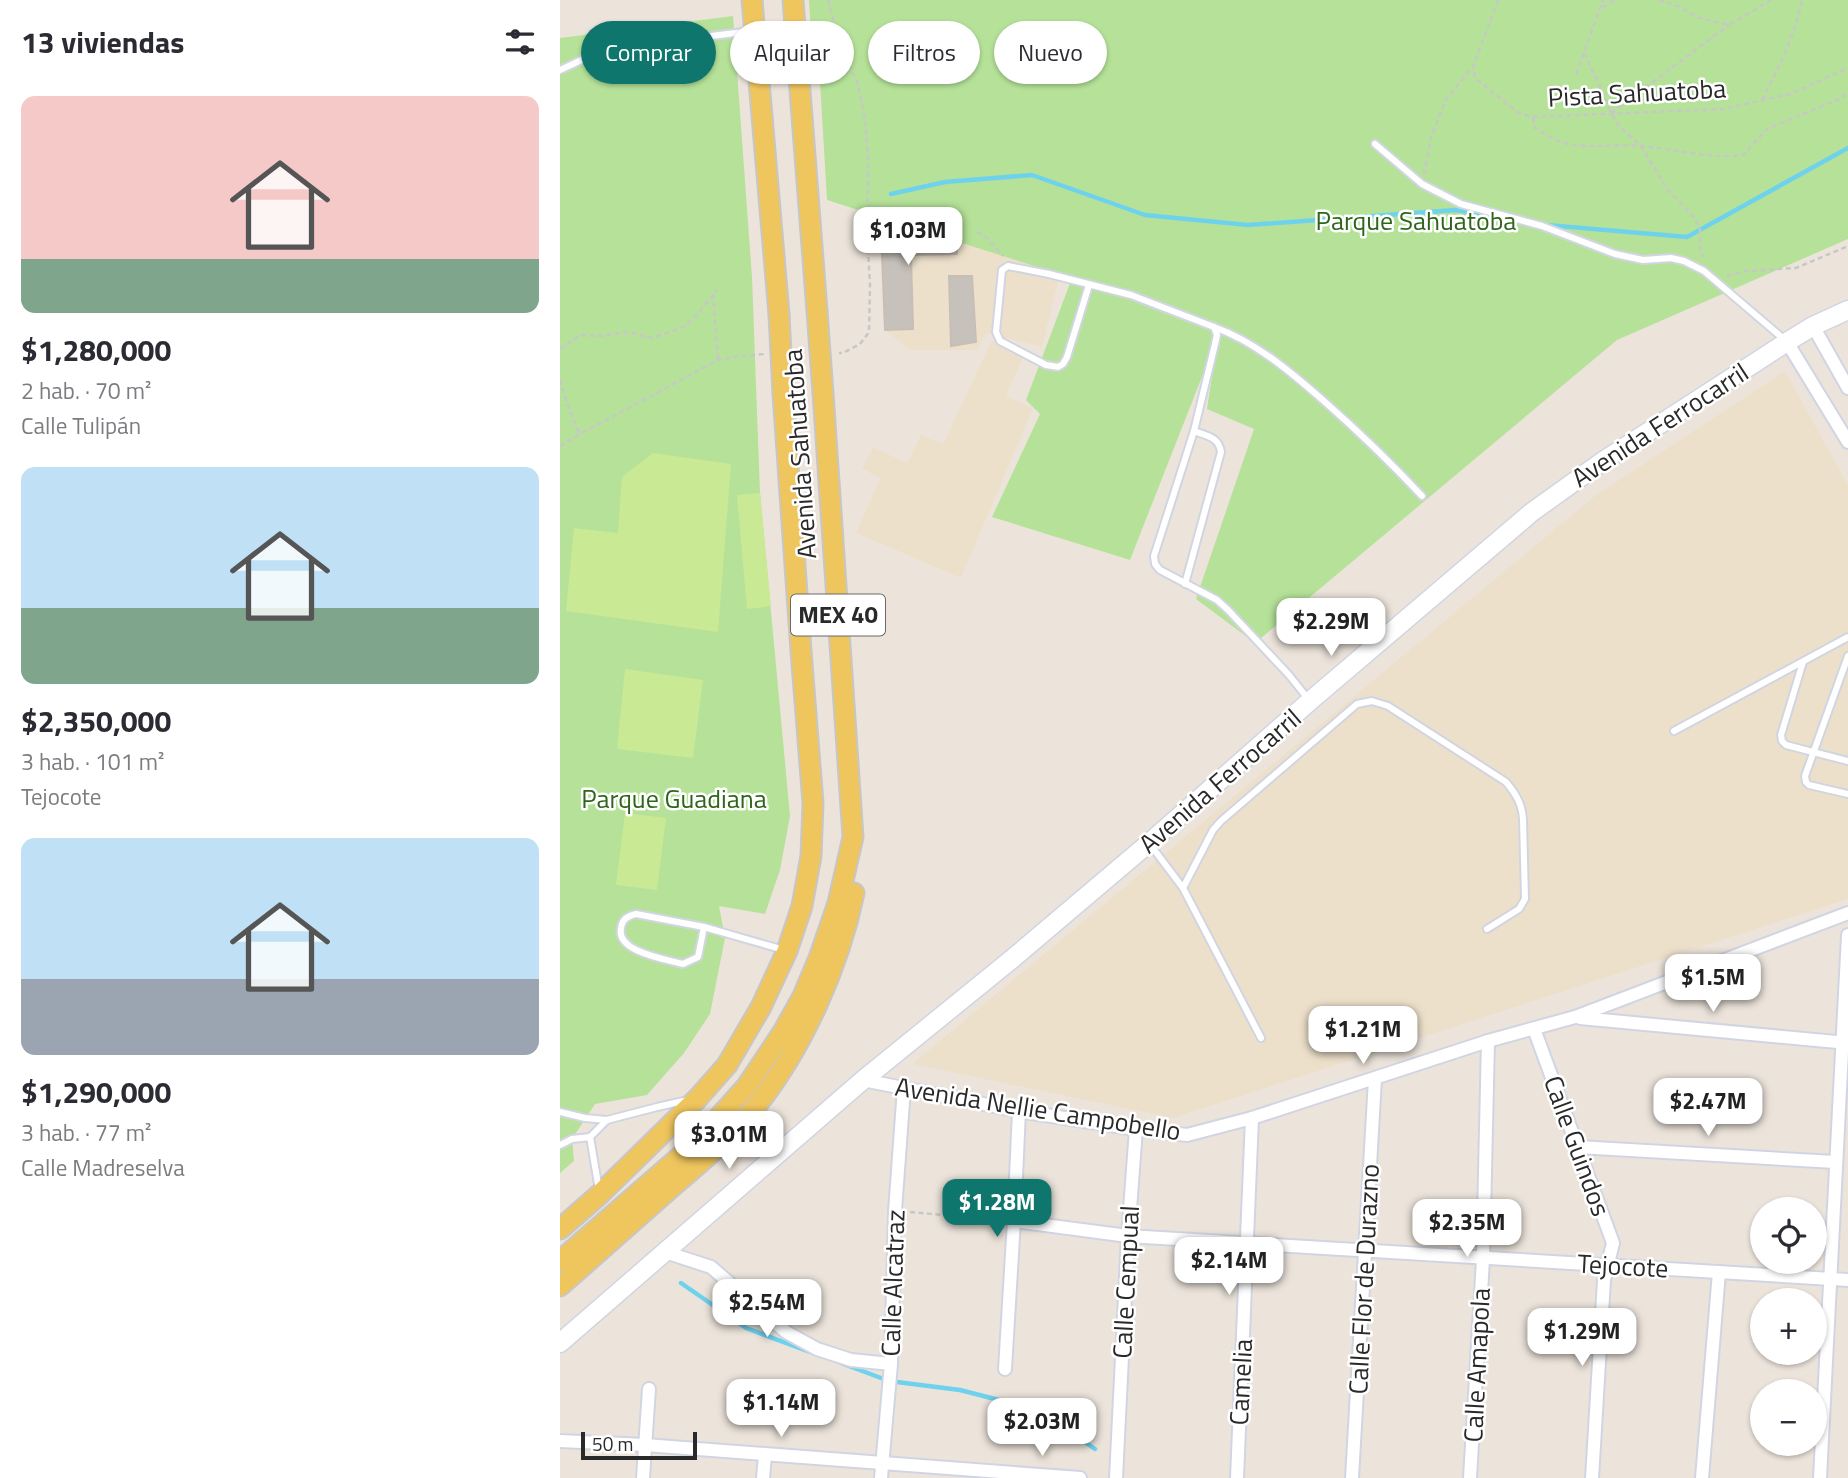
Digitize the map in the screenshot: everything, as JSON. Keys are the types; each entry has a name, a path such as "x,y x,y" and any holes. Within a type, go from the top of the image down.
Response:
{"main road":[{"name":"Avenida Sahuatoba","path":"752,0 753,21"},
{"name":"Avenida Sahuatoba","path":"560,1261 697,1142 747,1086 803,996 838,903 853,837 793,0"},
{"name":"Avenida Sahuatoba","path":"563,1224 600,1194 727,1065 761,1007 787,951 802,906 811,856 813,803 779,314 759,84"},
{"path":"560,1286 724,1142 756,1106 783,1068 810,1020 835,958 852,905 858,874 853,837"}],"street":[{"name":"Avenida Ferrocarril","path":"560,1343 863,1080 1149,843 1310,701 1532,512 1569,484 1787,342 1848,310"},
{"path":"1814,326 1848,388"},
{"path":"1787,342 1848,442"},
{"name":"Avenida Nellie Campobello","path":"863,1080 1019,1111 1187,1135 1252,1118 1488,1041 1575,1017 1848,913"},
{"path":"1820,1478 1835,1161 1845,1043 1848,935"},
{"path":"1575,1017 1845,1043"},
{"name":"Calle Guindos","path":"1534,1029 1613,1244 1604,1280 1592,1478"},
{"name":"Calle Amapola","path":"1470,1478 1483,1259 1488,1041"},
{"name":"Calle Flor de Durazno","path":"1352,1478 1375,1079"},
{"name":"Calle Alcatraz","path":"881,1478 891,1364 895,1211 904,1088"},
{"path":"1005,1369 1019,1111"},
{"name":"Camelia","path":"1237,1478 1252,1118"},
{"name":"Calle Cempual","path":"1116,1478 1136,1129"},
{"path":"1578,1147 1835,1161"},
{"name":"Tejocote","path":"1014,1221 1128,1236 1848,1280"},
{"path":"665,1252 710,1267 786,1332 817,1349 851,1360 891,1364"},
{"path":"1702,1478 1719,1272"},
{"path":"643,1478 649,1389"},
{"path":"560,1441 645,1445 1000,1475 1080,1478"},
{"path":"764,1478 765,1455"}],"lane":[{"path":"560,70 605,49 730,33"},
{"path":"1375,144 1422,184 1461,204 1542,226 1615,254 1643,260 1671,258 1684,261 1704,271 1787,342"},
{"path":"1089,285 1066,357 1058,367 1046,365 998,338 996,332 1004,267 1049,274 1131,295 1244,340 1299,379 1385,457 1422,496"},
{"path":"1214,327 1216,344 1195,431 1154,556 1155,564 1160,570 1217,600 1310,701"},
{"path":"1185,583 1221,452 1217,440 1195,431"},
{"path":"1674,732 1848,637"},
{"path":"1848,656 1805,776 1809,785 1848,794"},
{"path":"1803,662 1782,735 1783,741 1786,746 1848,761"},
{"path":"1184,888 1213,830 1221,821 1357,704 1373,701 1388,706 1506,782 1518,798 1523,819 1525,899 1518,909 1488,929"},
{"path":"1149,843 1184,888 1261,1038"},
{"path":"704,927 698,957 683,964 631,948 622,941 620,933 621,923 628,916 636,914 704,927 787,951"},
{"path":"560,1112 607,1120 697,1098"},
{"path":"560,1145 572,1139 590,1136 607,1120"},
{"path":"590,1136 600,1194"}],"path":[{"path":"828,0 843,54 858,81 864,111 868,156 867,232 870,285 869,332 860,344 843,353 831,353"},
{"path":"1422,184 1431,137 1446,99 1473,67 1498,0"},
{"path":"1576,74 1603,0"},
{"path":"1600,8 1615,0"},
{"path":"1659,0 1678,6 1699,18 1729,25"},
{"path":"1611,113 1729,25 1771,0"},
{"path":"1762,100 1786,50 1802,0"},
{"path":"1584,53 1618,125 1641,146 1667,189 1695,218 1700,230 1704,271"},
{"name":"Pista Sahuatoba","path":"1473,67 1475,78 1519,113 1532,117 1724,109 1790,94 1848,68"},
{"path":"1532,117 1535,128 1546,135 1582,146 1641,146 1728,157 1743,155 1767,129 1848,93"},
{"path":"1714,279 1746,271 1796,268 1848,246"},
{"path":"560,349 580,335 602,336 628,332 652,338 675,331 696,316 717,290"},
{"path":"713,293 718,360"},
{"path":"560,446 718,360 768,354"},
{"path":"560,380 580,434"},
{"path":"895,1211 1014,1221"}],"shaded area":[{"path":"958,227 1063,262 1042,347 986,333 977,350 909,350 885,330 881,229"},
{"path":"992,340 1024,355 1006,396 1033,408 961,578 856,533 880,478 862,469 873,447 907,463 921,435 943,444"},
{"path":"1785,371 1848,485 1848,899 1173,1118 912,1064 1596,495"}],"green space":[{"name":"Parque Sahuatoba","path":"809,0 1848,0 1848,239 1617,340 1255,643 1196,599 1254,429 1207,409 1218,336 1130,560 992,517 1040,414 1026,400 1072,278 827,200 820,84 854,84 854,21 810,21","holes":["1095,285 1220,325 1219,334 1095,286"]},
{"name":"Parque Guadiana","path":"733,16 733,21 730,21 730,84 738,84 752,277 760,493 790,816 780,870 765,914 719,906 725,938 710,1014 684,1053 647,1095 595,1104 572,1139 574,1161 560,1173 560,38 581,35 581,84 716,84 716,21 694,21"},
{"path":"653,453 731,464 718,632 566,611 574,528 618,533 622,477"},
{"path":"760,493 771,606 747,609 737,495"},
{"path":"625,669 703,680 693,758 617,749"},
{"path":"625,813 666,818 657,890 616,885"}],"building":[{"path":"958,227 957,254 911,255 913,329 885,330 881,229"},
{"path":"949,276 972,276 976,342 951,346"}],"waterway":[{"path":"1547,225 1687,237 1848,148"},
{"path":"891,194 945,182 1032,175 1145,215 1248,225 1455,210 1500,217"},
{"path":"681,1283 746,1328 810,1352"},
{"path":"841,1363 889,1381 960,1390 1038,1410 1095,1449"}]}
